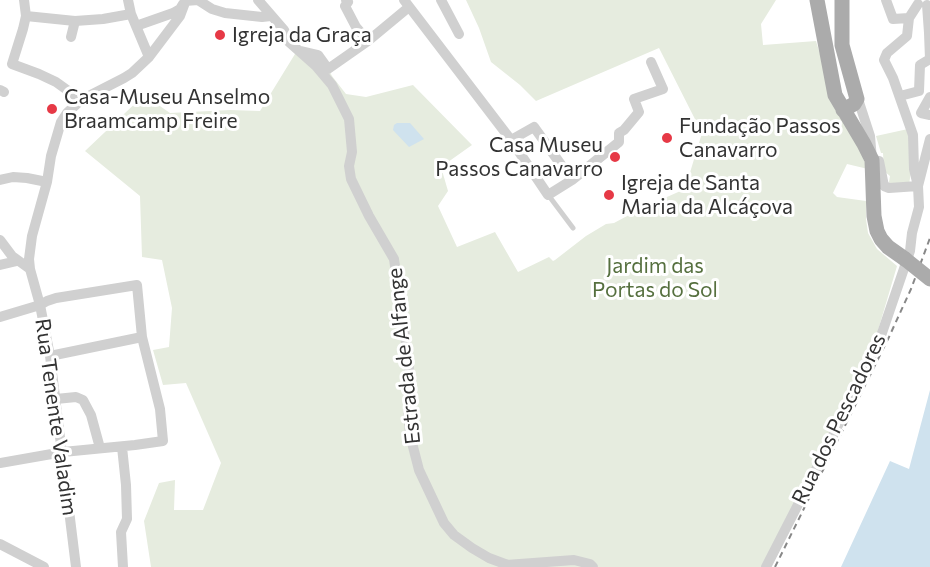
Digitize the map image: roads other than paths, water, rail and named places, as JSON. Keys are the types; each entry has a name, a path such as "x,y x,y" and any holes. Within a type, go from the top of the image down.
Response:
{"main road":[{"path":"817,0 835,95 872,160 874,216 877,231 881,239 904,264 930,279"},
{"path":"842,0 842,45 857,96 854,104 843,110"}],"street":[{"path":"24,0 26,16 12,64 56,82 81,100 132,73 149,57 180,16 186,1"},
{"path":"128,0 131,14 149,57"},
{"path":"136,26 173,13 180,9 186,1 198,0 212,9 225,13 271,16"},
{"name":"Estrada de Alfange","path":"258,0 284,30 289,42 316,66 332,85 350,119 351,179 394,259 409,364 410,435 418,470 444,523 454,535 480,553 510,566"},
{"path":"346,0 348,2 345,6 356,27 368,41"},
{"path":"441,0 459,34"},
{"path":"886,0 893,19 909,18"},
{"path":"298,50 318,55 328,69 368,41 407,3 511,140 548,195 572,180 620,142 619,133 639,112 634,99 663,89 651,62"},
{"path":"918,186 914,169 913,135 900,96 884,60 887,53 907,36 909,18 923,3"},
{"path":"900,96 920,91 920,64 930,59 923,3"},
{"path":"26,16 75,21 131,14"},
{"path":"71,37 75,21"},
{"path":"857,96 870,136 872,160 879,161 885,186 889,188 918,186"},
{"path":"930,97 921,113 930,115"},
{"name":"Rua Tenente Valadim","path":"76,567 50,356 29,259 32,236 61,122 81,100"},
{"path":"511,140 534,127 572,180"},
{"path":"918,186 930,139"},
{"path":"0,180 13,177 47,182"},
{"name":"Rua dos Pescadores","path":"766,567 882,333 910,251 912,232 919,207 918,186"},
{"path":"0,240 17,261 30,269"},
{"path":"0,265 17,261"},
{"path":"0,317 40,305 47,300 136,285 142,337 160,409 163,441 63,452 0,463"},
{"path":"50,356 142,337"},
{"path":"56,399 76,397 83,400 91,416 100,448"},
{"path":"122,447 127,519 121,532 123,567"},
{"path":"0,544 24,562 44,567"},
{"path":"510,566 574,560 593,567"}],"lane":[{"path":"548,195 573,228"}],"water":[{"path":"397,123 410,123 424,139 409,147 393,130"},
{"path":"930,390 930,567 841,567 890,461 909,469"}],"railway":[{"path":"775,567 889,337 911,289 930,238"}],"place":[{"name":"Igreja da Graça","path":"220,35"},
{"name":"Casa-Museu Anselmo Braamcamp Freire","path":"52,109"},
{"name":"Fundação Passos Canavarro","path":"667,138"},
{"name":"Casa Museu Passos Canavarro","path":"615,157"},
{"name":"Igreja de Santa Maria da Alcáçova","path":"609,195"}],"park label":[{"name":"Jardim das Portas do Sol","path":"655,278"}]}
